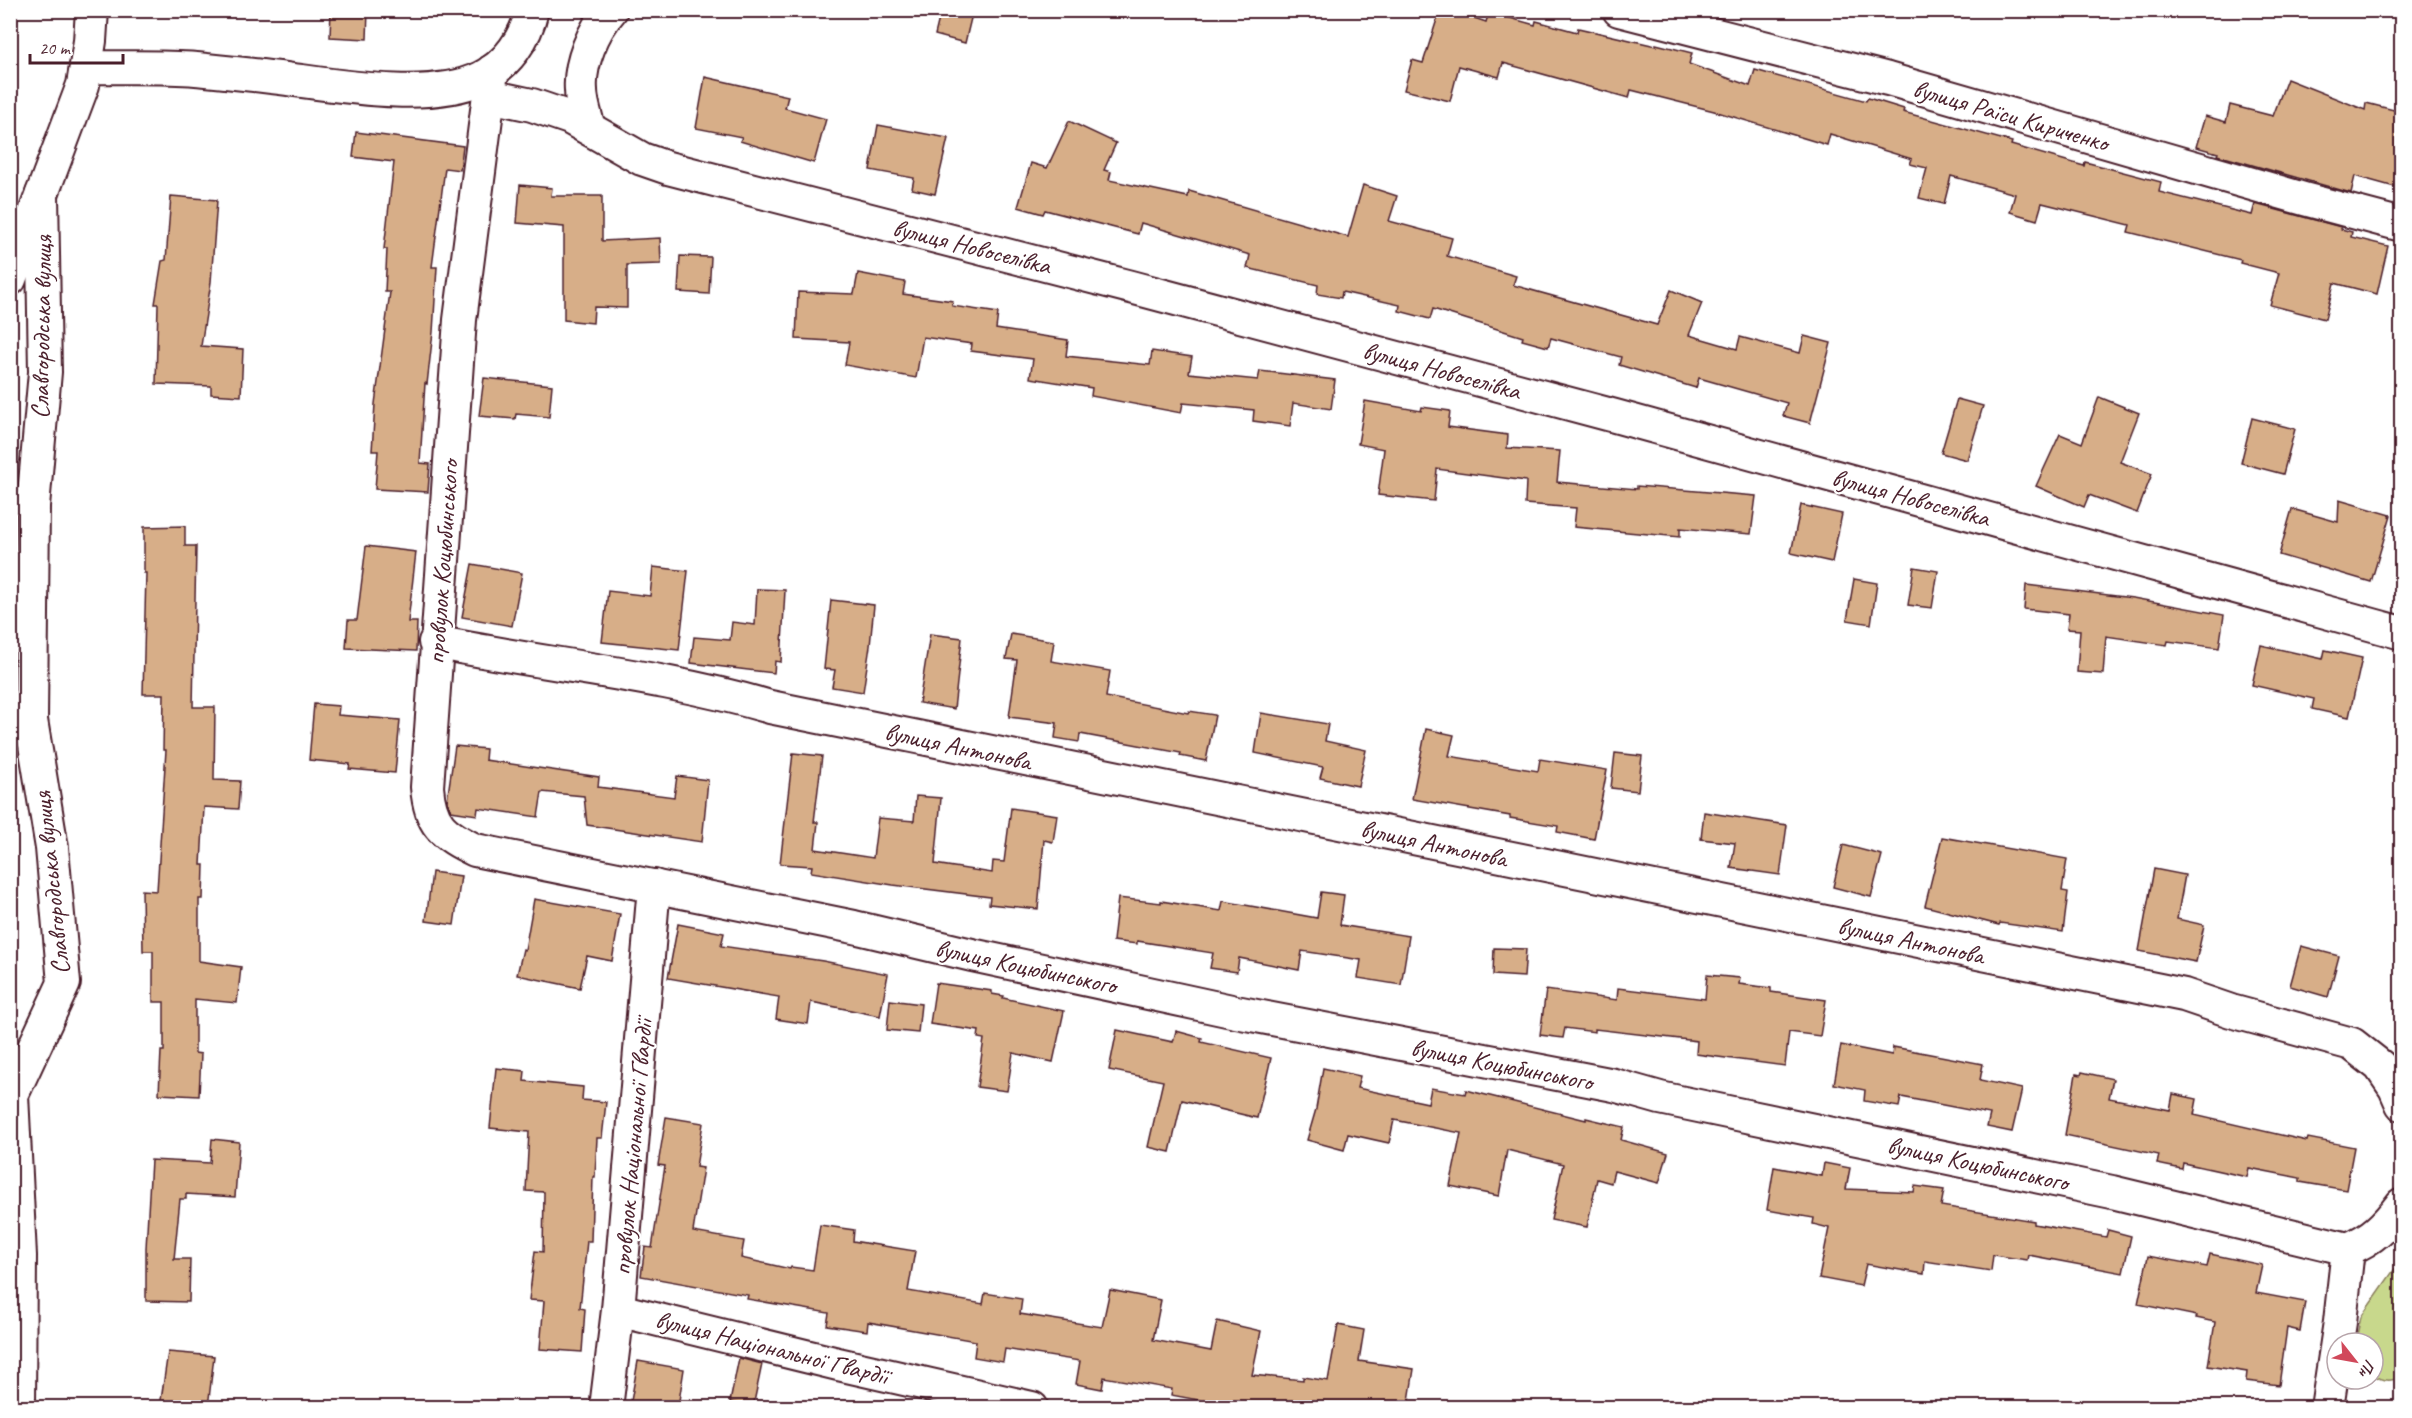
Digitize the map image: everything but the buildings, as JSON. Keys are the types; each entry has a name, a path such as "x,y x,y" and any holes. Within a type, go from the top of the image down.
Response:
{"street":[{"name":"Славгородська вулиця","path":"10,279 83,85 92,10"},
{"path":"589,128 581,90 582,68 598,29 610,10"},
{"name":"вулиця Раїси Кириченко","path":"1619,10 1888,79 2304,200 2402,225"},
{"path":"86,67 192,69 385,90 449,87 482,78 490,83 533,16"},
{"name":"вулиця Новоселівка","path":"490,83 532,105 570,118 642,159 669,168 1604,412 2402,633"},
{"name":"провулок Коцюбинського","path":"490,83 460,320 435,642 427,787 428,807 433,820 441,830 475,850 654,886"},
{"name":"Славгородська вулиця","path":"19,1407 20,1256 11,1094 64,983 52,848 31,720 33,506 45,372 42,194"},
{"name":"вулиця Антонова","path":"435,642 722,693 770,707 2184,995 2231,1011 2352,1044 2380,1066 2395,1088 2402,1104"},
{"name":"вулиця Коцюбинського","path":"654,886 854,927 1225,1010 1614,1085 1660,1098 2101,1190 2348,1249"},
{"name":"провулок Національної Гвардії","path":"606,1407 618,1310 654,886"},
{"path":"2327,1407 2348,1249 2367,1242 2388,1222 2402,1204"},
{"name":"вулиця Національної Гвардії","path":"618,1310 827,1361 1032,1407"}],"green space":[{"path":"2401,1260 2401,1377 2385,1380 2385,1331 2358,1331 2361,1317"}]}
